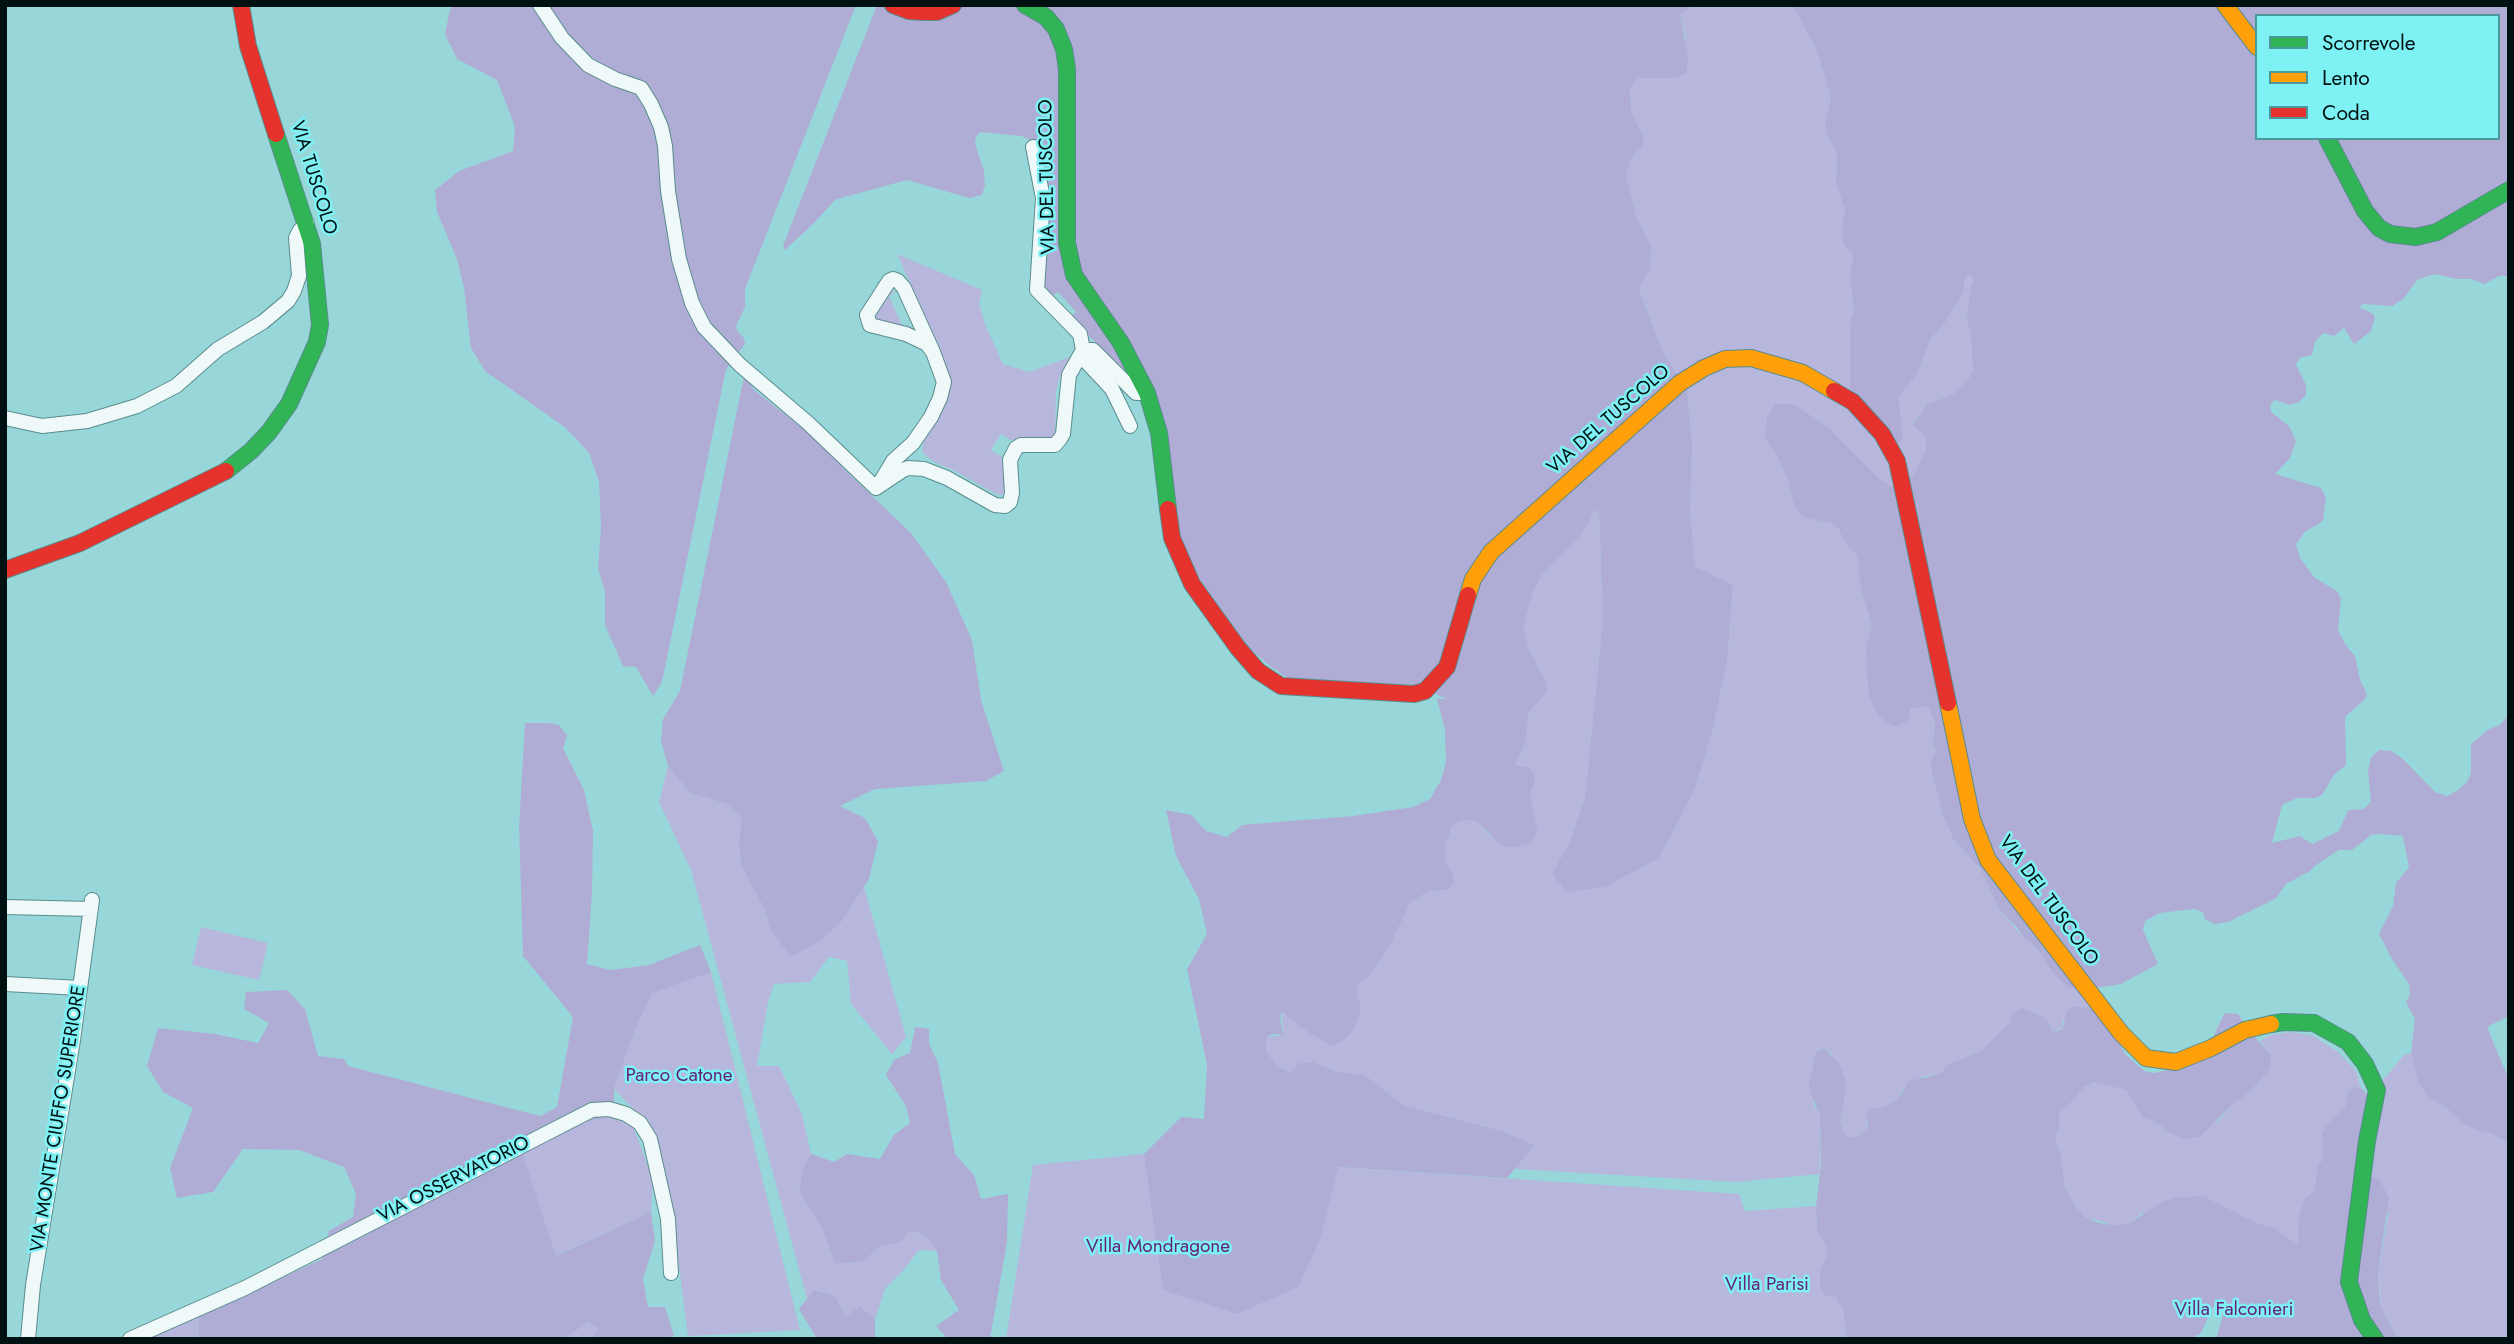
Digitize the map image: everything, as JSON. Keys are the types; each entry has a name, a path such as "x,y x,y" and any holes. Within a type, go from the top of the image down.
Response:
{"street":[{"name":"VIA TUSCOLO","path":"5,570 80,543 203,485 234,465 269,432 298,388 318,338 314,260 307,224 248,46 241,5"},
{"path":"540,5 562,38 582,60 601,72 640,88 651,104 666,146 668,191 679,259 690,297 705,327 730,355 808,423 876,488"},
{"path":"893,5 909,11 923,12 936,12 953,5"},
{"name":"VIA DEL TUSCOLO","path":"1026,5 1046,17 1056,29 1065,50 1067,243 1074,275 1121,343 1147,393 1159,433 1172,538 1192,584 1258,671 1281,686 1414,694 1425,691 1447,667 1474,579 1492,552 1680,383 1725,359 1751,358 1803,373 1853,402 1882,434 1897,461 1969,806 1979,841 1989,860 2121,1033 2146,1058 2176,1062 2245,1030 2283,1023 2314,1023 2348,1042 2365,1065 2377,1090 2367,1141 2350,1282 2362,1320 2375,1339"},
{"path":"2225,5 2255,44"},
{"path":"2328,140 2365,211 2379,228 2390,234 2403,237 2437,232 2509,190"},
{"path":"1033,147 1043,198 1037,290 1080,334 1082,353 1112,389 1130,426"},
{"path":"5,418 42,426 79,423 137,406 176,386 218,349 270,316 288,301 299,276 296,238 307,224"},
{"path":"876,488 893,461 913,443 923,429 940,398 944,382 933,352 904,288 898,281 889,281 867,315 870,325 906,334 927,344 933,352"},
{"path":"876,488 903,470 924,469 947,478 984,500 1004,506 1010,502 1012,494 1010,460 1016,448 1021,445 1055,445 1063,434 1069,375 1082,353 1093,350 1136,393 1147,393"},
{"name":"VIA MONTE CIUFFO SUPERIORE","path":"5,907 91,904 33,1286 28,1339"},
{"path":"5,984 80,988"},
{"name":"VIA OSSERVATORIO","path":"130,1339 245,1289 592,1110 609,1109 626,1114 640,1123 650,1139 668,1219 671,1273"}],"green space":[{"path":"453,5 856,5 745,289 745,307 736,326 745,344 726,369 662,682 653,696 636,667 623,666 605,625 605,592 598,568 601,528 599,482 589,453 566,428 485,371 471,348 464,288 457,259 437,212 435,190 459,171 513,151 515,127 497,80 457,59 445,34"},
{"path":"877,5 1690,5 1688,11 1680,14 1688,57 1686,73 1677,78 1638,78 1630,89 1631,113 1644,136 1643,145 1630,160 1626,176 1637,218 1651,245 1650,269 1639,289 1661,348 1687,391 1692,445 1690,512 1695,566 1733,585 1727,661 1712,733 1694,791 1659,858 1606,887 1567,892 1552,874 1570,841 1585,797 1603,619 1599,513 1594,510 1579,537 1542,575 1534,589 1523,626 1528,647 1546,683 1547,691 1529,712 1525,743 1516,765 1530,768 1533,772 1535,780 1530,796 1537,827 1535,837 1527,844 1502,846 1477,822 1463,820 1453,824 1446,844 1445,861 1452,872 1454,883 1447,890 1429,891 1411,902 1387,951 1371,974 1356,987 1361,1009 1353,1031 1343,1041 1331,1046 1282,1012 1280,1018 1283,1035 1266,1037 1266,1052 1279,1067 1290,1072 1300,1063 1313,1062 1338,1072 1365,1075 1403,1105 1502,1131 1535,1145 1507,1178 1338,1167 1320,1240 1298,1287 1237,1314 1163,1290 1144,1154 1181,1117 1204,1119 1207,1065 1187,969 1207,934 1199,899 1176,856 1166,810 1191,815 1206,831 1227,837 1242,825 1353,816 1413,807 1430,799 1441,780 1446,762 1445,730 1437,699 1446,699 1418,685 1289,679 1246,645 1182,553 1164,421 1130,375 1070,318 1076,312 1058,292 1052,296 1038,277 1040,173 1047,171 1041,144 1021,136 980,132 975,144 984,171 985,185 982,195 969,198 907,180 841,198 835,200 785,250 783,246"},
{"path":"1690,5 1792,5 1816,48 1831,97 1825,124 1828,137 1837,152 1836,184 1845,209 1845,247 1853,255 1850,279 1854,312 1850,322 1850,389 1898,445 1903,438 1899,397 1917,374 1930,340 1944,324 1964,291 1964,281 1969,273 1974,279 1967,318 1973,369 1968,380 1952,395 1927,404 1913,424 1926,437 1926,450 1913,476 1893,488 1881,480 1828,427 1794,404 1765,438 1776,453 1788,480 1795,508 1804,518 1831,523 1838,528 1846,545 1857,555 1860,586 1872,626 1866,646 1869,696 1910,708 1929,707 1935,725 1933,744 1936,752 1932,773 1943,815 1953,839 1980,868 1999,909 2023,937 2038,949 2050,969 2080,988 2094,1011 2063,1020 2063,1028 2052,1031 2046,1018 2022,1008 2012,1013 2010,1024 1981,1051 1947,1065 1940,1074 1924,1076 1902,1090 1897,1100 1873,1109 1866,1121 1868,1128 1861,1135 1849,1138 1840,1122 1846,1092 1845,1078 1831,1053 1823,1048 1816,1052 1809,1083 1814,1106 1820,1114 1820,1174 1736,1182 1515,1169 1535,1145 1502,1131 1403,1105 1365,1075 1338,1072 1313,1062 1290,1072 1279,1067 1266,1052 1266,1037 1283,1035 1282,1011 1303,1029 1343,1041 1352,1031 1361,1009 1356,987 1371,974 1387,951 1411,902 1429,891 1447,890 1452,872 1445,862 1446,844 1453,824 1463,820 1477,822 1489,835 1514,847 1527,844 1535,837 1530,796 1534,780 1530,768 1516,766 1525,743 1529,712 1546,683 1528,647 1522,626 1534,589 1542,575 1579,537 1590,521 1594,509 1599,513 1603,619 1585,797 1570,841 1552,874 1606,887 1659,858 1694,791 1712,733 1727,661 1733,585 1695,566 1690,512 1692,445 1687,391 1661,348 1639,288 1650,269 1651,245 1637,218 1626,176 1630,160 1643,145 1644,136 1631,113 1630,89 1638,77 1686,40 1680,14 1688,11"},
{"path":"1792,5 2509,5 2509,276 2499,276 2484,284 2471,279 2434,274 2417,280 2403,299 2392,306 2363,304 2359,307 2373,314 2375,318 2371,331 2354,344 2344,328 2334,336 2324,333 2315,342 2312,355 2299,358 2296,365 2306,385 2306,395 2299,402 2290,405 2275,400 2270,405 2271,412 2289,426 2296,441 2290,458 2275,474 2321,488 2326,497 2323,521 2305,532 2296,544 2300,558 2315,578 2337,591 2341,599 2338,630 2355,656 2360,680 2367,694 2345,717 2346,765 2334,775 2322,795 2315,798 2297,798 2282,805 2272,843 2300,836 2312,844 2339,831 2348,810 2364,809 2371,801 2368,771 2371,758 2379,750 2391,751 2403,759 2435,792 2447,796 2457,791 2467,782 2471,773 2471,744 2489,729 2500,725 2509,715 2509,1016 2487,1027 2509,1080 2509,1144 2491,1133 2465,1124 2430,1098 2419,1084 2411,1053 2415,1019 2406,1002 2410,995 2409,984 2379,934 2393,906 2396,883 2409,867 2403,836 2371,835 2352,850 2339,850 2286,884 2275,899 2228,922 2215,924 2205,919 2203,912 2194,909 2160,913 2145,921 2143,930 2158,964 2121,984 2096,988 2070,988 2063,983 2050,969 2038,949 2023,937 1999,909 1980,868 1953,839 1943,815 1932,773 1931,760 1936,752 1933,744 1935,725 1929,707 1910,708 1910,719 1897,727 1885,722 1876,712 1869,696 1866,658 1866,646 1872,626 1860,586 1857,555 1846,545 1838,528 1831,523 1804,518 1795,508 1788,480 1776,453 1765,438 1767,416 1776,404 1794,404 1828,427 1881,480 1893,487 1913,476 1926,450 1926,437 1913,425 1927,404 1952,395 1968,380 1973,369 1967,318 1974,279 1969,274 1964,281 1964,291 1944,324 1930,340 1917,374 1899,397 1903,439 1898,445 1850,389 1850,322 1854,311 1850,279 1853,255 1845,247 1841,233 1845,209 1836,184 1837,152 1828,137 1825,124 1831,97 1816,48"},
{"path":"897,254 982,290 979,303 985,324 1003,364 1029,372 1070,357 1056,391 1055,433 1051,439 1011,440 1001,434 991,450 1002,457 1006,489 1002,495 932,461 922,452 924,438 942,402 921,318 923,311"},
{"path":"888,292 896,292 889,296 903,328 910,326 910,329 876,325 872,315"},
{"path":"744,376 755,391 814,437 911,533 946,582 972,640 981,700 1004,771 986,781 875,789 840,806 865,818 878,841 869,879 842,921 817,943 791,957 771,930 765,910 741,865 739,840 742,817 727,804 690,793 668,766 661,741 663,719 680,691"},
{"path":"525,723 559,725 567,735 563,748 584,790 593,831 587,964 611,970 649,965 700,945 711,972 652,993 634,1032 614,1089 614,1116 575,1124 523,1155 556,1256 651,1212 655,1241 643,1279 648,1307 665,1307 674,1336 661,1339 592,1339 598,1328 588,1322 564,1339 199,1339 198,1317 322,1259 329,1231 353,1217 356,1194 344,1167 299,1150 243,1149 213,1192 177,1198 170,1168 193,1108 163,1092 147,1066 158,1028 215,1034 258,1043 269,1023 244,1009 246,992 287,990 305,1009 318,1056 344,1059 348,1066 540,1116 557,1107 573,1017 523,956 519,826"},
{"path":"668,766 690,793 727,804 743,818 739,840 741,865 765,910 771,930 842,921 864,887 906,1037 892,1054 851,1004 847,961 829,957 810,982 774,984 768,1002 757,1066 779,1066 802,1114 811,1154 803,1168 799,1192 820,1224 835,1263 863,1262 879,1247 901,1242 908,1231 924,1234 937,1251 919,1250 885,1289 875,1319 860,1306 845,1317 835,1296 815,1290 807,1299 691,870 659,802"},
{"path":"201,927 268,943 259,980 192,965"},
{"name":"Parco Catone","path":"711,972 800,1330 688,1336 669,1188 655,1132 614,1089 634,1032 652,992"},
{"name":"Villa Falconieri","path":"2073,1007 2087,1008 2102,1015 2127,1056 2146,1072 2167,1070 2211,1053 2215,1033 2224,1014 2230,1013 2238,1014 2271,1055 2270,1069 2249,1093 2235,1102 2200,1137 2185,1139 2171,1134 2154,1121 2143,1118 2126,1090 2094,1082 2083,1088 2059,1113 2060,1128 2055,1137 2061,1156 2065,1188 2085,1217 2099,1223 2128,1224 2160,1203 2178,1197 2204,1196 2256,1223 2275,1228 2298,1246 2298,1220 2305,1198 2314,1191 2318,1166 2323,1159 2322,1136 2325,1127 2345,1107 2348,1092 2354,1087 2361,1088 2368,1095 2356,1171 2380,1180 2389,1198 2378,1273 2379,1294 2381,1307 2398,1339 2216,1339 2223,1315 2221,1307 2213,1307 2201,1333 2190,1339 1847,1339 1843,1310 1835,1297 1824,1295 1820,1287 1820,1271 1827,1253 1826,1245 1817,1230 1816,1206 1821,1166 1820,1115 1810,1093 1809,1083 1816,1052 1824,1048 1839,1063 1845,1078 1846,1092 1840,1122 1849,1138 1861,1135 1868,1128 1866,1113 1897,1100 1909,1081 1940,1074 1947,1065 1981,1051 2009,1024 2012,1013 2022,1008 2046,1018 2052,1031 2057,1031 2063,1028 2066,1012"},
{"path":"915,1027 929,1029 929,1044 938,1063 955,1154 974,1175 981,1199 1008,1194 1007,1242 990,1339 948,1339 936,1326 959,1310 941,1280 937,1251 924,1234 908,1231 901,1242 879,1247 863,1262 835,1263 820,1224 799,1192 803,1168 811,1154 834,1162 847,1154 880,1159 894,1135 910,1123 906,1106 886,1075 894,1060 910,1053"},
{"path":"2291,1032 2314,1036 2338,1052 2356,1071 2361,1088 2354,1087 2348,1092 2345,1107 2325,1127 2323,1159 2318,1167 2314,1191 2298,1229 2298,1247 2275,1228 2256,1223 2232,1211 2142,1213 2128,1224 2113,1225 2085,1217 2074,1204 2065,1188 2061,1156 2055,1137 2060,1128 2059,1112 2074,1100 2083,1088 2095,1082 2127,1090 2143,1118 2154,1121 2171,1134 2217,1122 2235,1102 2249,1093 2270,1069 2271,1055 2260,1041 2271,1035"},
{"path":"2411,1053 2430,1098 2466,1124 2491,1133 2509,1144 2509,1339 2398,1338 2381,1307 2378,1273 2388,1215 2372,1177 2383,1080 2404,1055"},
{"path":"614,1116 633,1126 653,1180 651,1212 555,1256 522,1154 575,1124"},
{"name":"Villa Mondragone","path":"1144,1154 1739,1194 1745,1211 1816,1206 1817,1230 1826,1245 1824,1260 1835,1297 1843,1310 1847,1339 1006,1339 1033,1165"},
{"path":"814,1290 835,1296 845,1317 860,1306 875,1319 875,1339 817,1339 799,1309"},
{"path":"198,1317 199,1339 148,1339"},
{"path":"588,1322 598,1328 592,1339 564,1339"}],"traffic: fast":[{"path":"1025,5 1046,17 1056,29 1064,49 1067,69 1067,243 1074,275 1121,343 1147,393 1159,433 1168,509"},
{"path":"226,471 269,432 289,404 317,342 320,325 312,244 276,134"},
{"path":"2328,140 2365,211 2379,228 2390,234 2416,237 2437,232 2509,190"},
{"path":"2271,1024 2314,1023 2348,1042 2365,1064 2377,1090 2367,1141 2349,1282 2362,1320 2375,1339"}],"traffic: slow":[{"path":"2225,5 2255,44"},
{"path":"1468,595 1473,579 1491,552 1680,383 1704,368 1725,359 1751,358 1803,373 1834,391"},
{"path":"1948,703 1972,819 1988,860 2121,1033 2146,1058 2176,1062 2245,1030 2271,1024"}],"traffic: jam":[{"path":"241,5 248,46 276,134"},
{"path":"893,5 909,11 924,12 937,12 953,5"},
{"path":"1834,391 1853,402 1882,434 1897,461 1948,703"},
{"path":"5,570 80,543 226,471"},
{"path":"1168,509 1172,538 1192,584 1258,671 1281,686 1414,694 1425,691 1447,667 1468,595"}],"park label":[{"name":"Villa Parisi","path":"1767,1285"}]}
